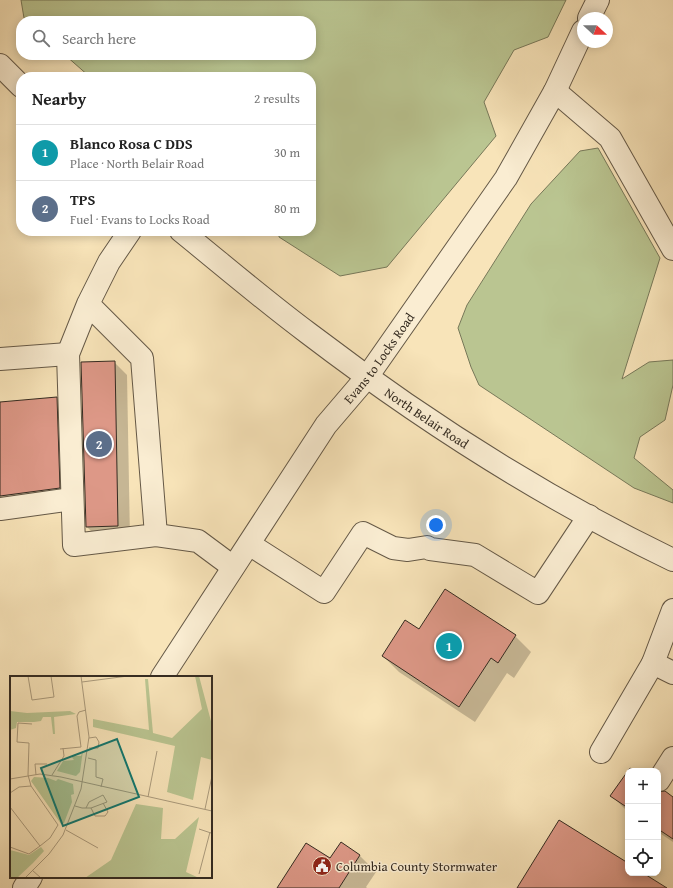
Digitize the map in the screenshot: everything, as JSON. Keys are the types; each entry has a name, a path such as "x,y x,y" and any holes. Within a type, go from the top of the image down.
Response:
{"street":[{"path":"592,12 598,0"},
{"name":"Evans to Locks Road","path":"163,676 326,425 367,376 506,178 555,91 577,44"},
{"path":"0,65 16,81"},
{"path":"555,91 610,138 673,249"},
{"path":"127,236 109,262 88,304 68,354 74,545 156,535 198,541 233,567"},
{"name":"North Belair Road","path":"187,236 307,333 424,416 502,466 589,516 673,560"},
{"path":"88,304 142,358 156,535"},
{"path":"0,359 68,354"},
{"path":"0,509 72,499"},
{"path":"249,544 324,592 363,533 393,548 408,550 427,547 430,549 475,555 538,593 589,516"},
{"path":"601,752 653,663 673,610"},
{"path":"653,663 673,673"},
{"path":"661,777 673,758"},
{"path":"24,888 30,878"}],"green space":[{"path":"21,0 566,0 548,37 514,50 484,102 496,136 387,267 340,276 279,237 316,236 316,72 84,72 71,60 316,60 316,16 24,16"},
{"path":"598,148 660,258 622,379 649,362 673,360 673,385 665,420 640,437 634,458 673,490 673,503 634,488 479,385 471,367 458,328 467,305 531,204 580,151"}],"building":[{"path":"115,361 118,526 86,527 81,362"},
{"path":"57,397 60,488 0,496 0,402"},
{"path":"445,589 516,635 498,663 491,658 459,707 382,656 405,620 419,629"},
{"path":"625,775 625,806 610,796"},
{"path":"665,791 673,797 673,839 661,831 661,792"},
{"path":"559,820 625,861 625,876 648,876 667,888 517,888"},
{"name":"Columbia County Stormwater","path":"341,842 360,855 339,888 277,888 306,843 330,858"}],"place":[{"name":"TPS","path":"99,444"},
{"name":"Blanco Rosa C DDS","path":"449,646"},
{"name":"Columbia County Stormwater","path":"322,866"}]}
